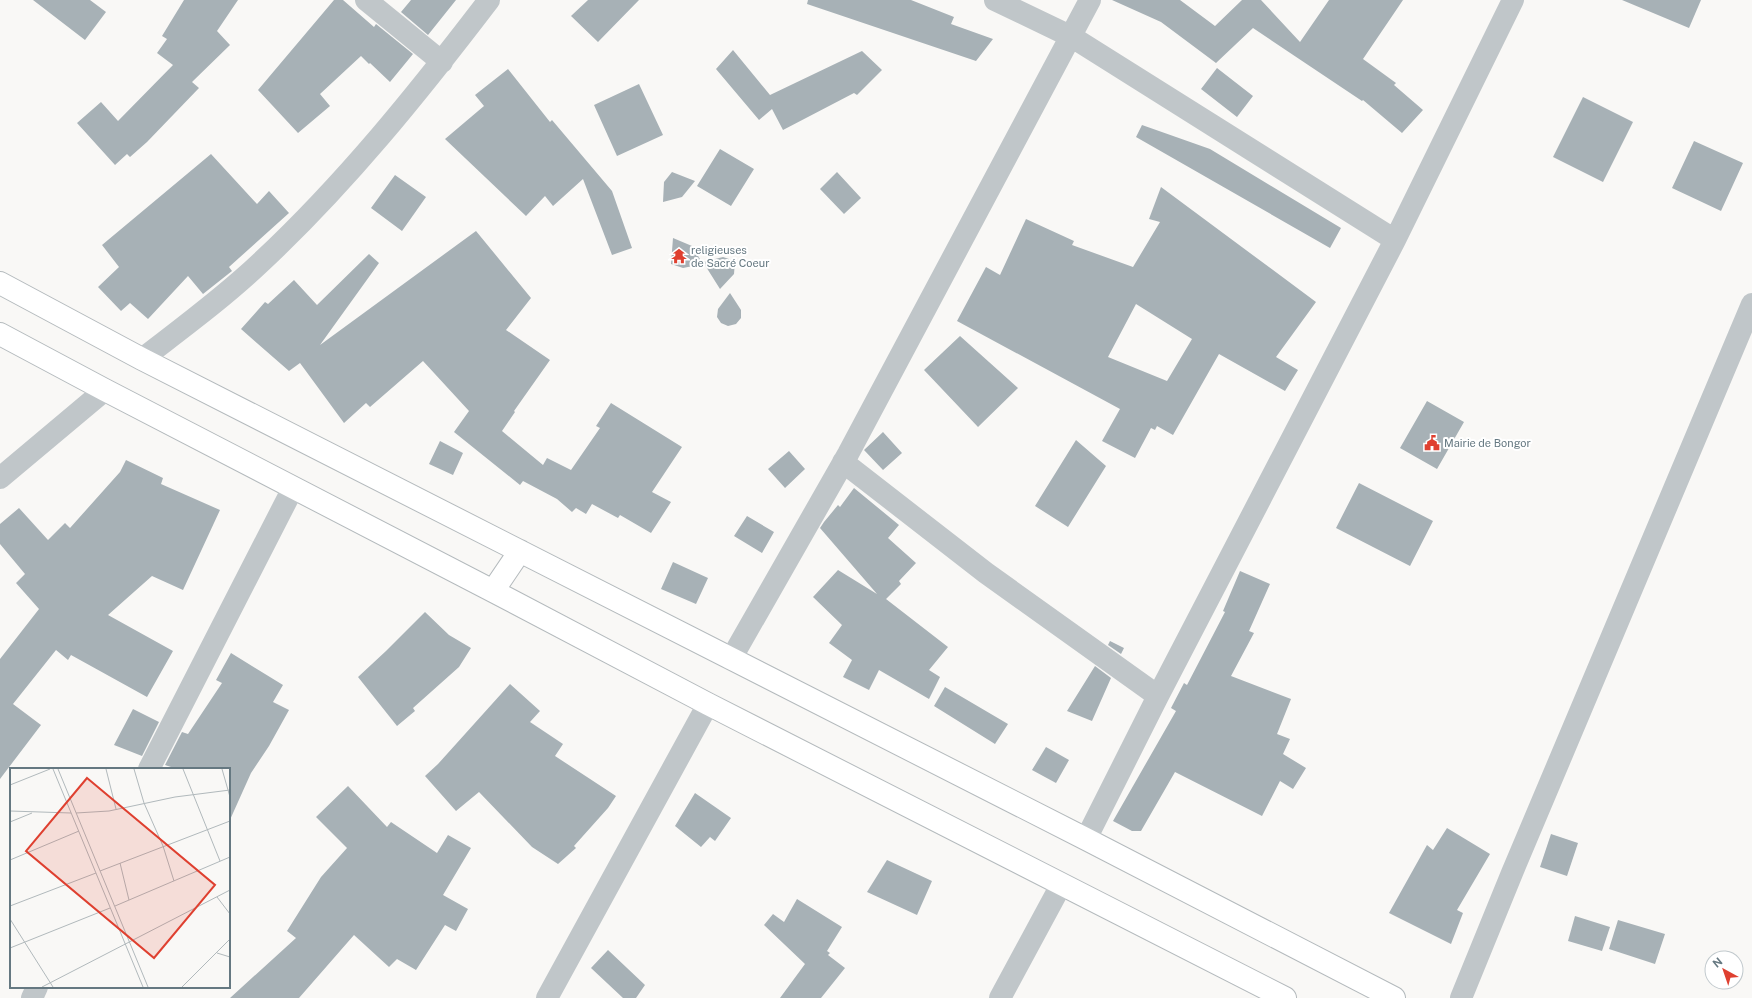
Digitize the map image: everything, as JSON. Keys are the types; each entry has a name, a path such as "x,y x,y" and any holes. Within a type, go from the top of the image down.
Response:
{"main road":[{"path":"0,283 142,359 1086,839 1394,998"},
{"path":"0,334 708,704 1060,885 1285,998"},
{"path":"494,591 520,551"}],"street":[{"path":"366,0 442,62"},
{"path":"142,359 208,308 259,264 331,192 394,122 489,0"},
{"path":"995,0 1072,37 1395,240"},
{"path":"732,659 843,462 1072,37 1090,0"},
{"path":"1086,839 1158,696 1395,240 1513,0"},
{"path":"1461,998 1512,873 1752,304"},
{"path":"0,478 105,390"},
{"path":"843,462 986,573 1158,696"},
{"path":"150,768 293,488"},
{"path":"547,998 708,704"},
{"path":"1000,998 1060,885"},
{"path":"32,998 37,988"}],"building":[{"path":"33,0 90,0 106,12 85,40"},
{"path":"184,0 238,0 217,31 230,45 192,82 199,88 147,142 130,157 127,154 115,165 77,123 101,102 118,121 173,65 157,53 167,39 162,36"},
{"path":"334,0 343,0 374,27 376,24 413,54 390,82 361,56 320,94 330,106 298,133 258,90"},
{"path":"411,0 456,0 428,35 401,12"},
{"path":"588,0 639,0 598,42 571,16"},
{"path":"808,0 911,0 954,17 951,24 993,39 976,61 807,4"},
{"path":"1112,0 1180,0 1215,26 1242,0 1261,0 1300,42 1329,0 1403,0 1363,59 1396,83 1394,85 1423,110 1402,133 1363,100 1362,101 1253,28 1216,63 1161,22"},
{"path":"1622,0 1701,0 1689,28"},
{"path":"733,50 770,95 862,51 882,70 857,95 854,93 783,130 772,109 759,120 716,69"},
{"path":"1217,68 1253,96 1237,117 1201,89"},
{"path":"508,69 550,122 552,120 612,191 632,248 612,255 583,179 553,206 545,196 526,216 445,139 484,106 475,95"},
{"path":"639,84 663,135 617,156 594,105"},
{"path":"1583,97 1633,122 1603,182 1553,157"},
{"path":"1142,125 1210,149 1341,228 1330,248 1136,137"},
{"path":"1694,141 1743,163 1721,211 1672,188"},
{"path":"720,149 754,169 731,206 697,186"},
{"path":"211,154 257,204 269,191 289,213 229,267 232,271 203,294 188,276 148,319 130,303 121,311 98,287 119,267 102,245"},
{"path":"672,172 695,181 682,197 663,202 664,182"},
{"path":"837,172 861,198 844,214 820,189"},
{"path":"395,175 426,197 402,231 371,208"},
{"path":"1161,187 1316,302 1276,357 1298,370 1285,391 1219,354 1173,435 1157,426 1155,430 1151,428 1135,458 1102,441 1120,409 957,321 986,267 1000,275 1026,219 1074,241 1072,245 1133,267 1160,222 1149,219","holes":["1136,304 1192,339 1167,381 1108,357"]},
{"path":"476,231 531,298 506,330 550,360 514,411 515,412 502,431 543,465 547,458 571,470 600,428 596,426 611,403 682,447 652,492 671,502 651,533 620,515 618,518 592,504 586,514 576,508 572,512 557,499 523,481 520,485 454,432 469,411 423,361 370,407 366,403 344,423 300,363 289,371 241,329 265,302 268,304 294,280 317,305 369,254 379,263 320,345"},
{"path":"673,238 692,246 703,264 683,268 671,264"},
{"path":"723,257 735,261 734,274 720,289 703,262"},
{"path":"730,293 741,310 741,318 736,324 728,326 721,323 717,317 718,309"},
{"path":"960,336 1018,388 978,427 924,370"},
{"path":"1427,401 1464,422 1437,469 1400,448"},
{"path":"883,432 902,453 883,470 864,450"},
{"path":"1076,440 1106,466 1068,527 1035,506"},
{"path":"440,441 463,453 453,475 429,464"},
{"path":"789,451 805,469 785,488 768,469"},
{"path":"126,460 163,478 161,484 220,510 183,590 152,576 108,615 173,651 147,697 71,655 68,660 56,650 13,704 41,725 0,779 0,659 39,609 16,583 25,574 0,544 0,524 19,508 48,540 65,523 70,528 120,472"},
{"path":"1359,483 1433,521 1410,566 1336,528"},
{"path":"854,488 899,525 888,538 916,563 899,581 901,584 886,599 948,647 929,670 940,677 929,699 879,670 869,690 843,677 852,660 829,643 842,625 813,597 838,570 877,594 820,528 838,505 840,507"},
{"path":"747,516 774,532 762,553 734,536"},
{"path":"673,562 708,578 696,604 661,589"},
{"path":"1240,571 1270,584 1249,631 1254,633 1231,676 1291,699 1277,734 1290,739 1283,754 1306,768 1293,789 1280,781 1262,816 1175,772 1141,831 1132,831 1113,821 1176,711 1171,708 1184,683 1187,685 1225,612 1223,611"},
{"path":"425,612 449,635 471,648 459,667 413,708 415,711 397,726 358,677"},
{"path":"1110,641 1124,648 1121,654 1108,645"},
{"path":"231,653 283,685 273,702 289,710 269,746 251,773 230,820 230,768 174,768 165,765 182,732 188,734 222,683 216,680"},
{"path":"1095,666 1111,678 1092,721 1067,711"},
{"path":"510,684 540,711 530,722 563,744 555,756 616,796 608,808 574,846 576,848 558,864 532,847 479,792 456,811 425,776 438,764"},
{"path":"945,687 1008,724 995,744 934,706"},
{"path":"133,709 159,722 142,756 114,745"},
{"path":"1046,747 1069,760 1056,783 1032,770"},
{"path":"348,786 387,827 391,822 437,853 448,835 471,848 443,895 468,909 456,931 445,925 416,970 397,959 389,967 354,935 299,998 230,998 296,938 287,931 321,877 347,848 316,817"},
{"path":"695,793 731,818 715,841 710,837 701,847 675,826"},
{"path":"1447,828 1490,854 1457,910 1463,913 1451,944 1389,913 1427,845 1433,850"},
{"path":"1551,834 1578,843 1567,876 1540,867"},
{"path":"887,860 932,881 917,915 867,892"},
{"path":"797,899 842,927 827,951 830,953 828,955 845,968 821,998 780,998 805,964 764,925 773,914 784,922"},
{"path":"1575,916 1610,927 1602,951 1568,941"},
{"path":"1618,920 1665,934 1655,964 1609,949"},
{"path":"608,950 645,985 636,998 623,998 591,968"}],"place":[{"name":"religieuses de Sacré Coeur","path":"679,256"},
{"name":"Mairie de Bongor","path":"1432,443"}]}
